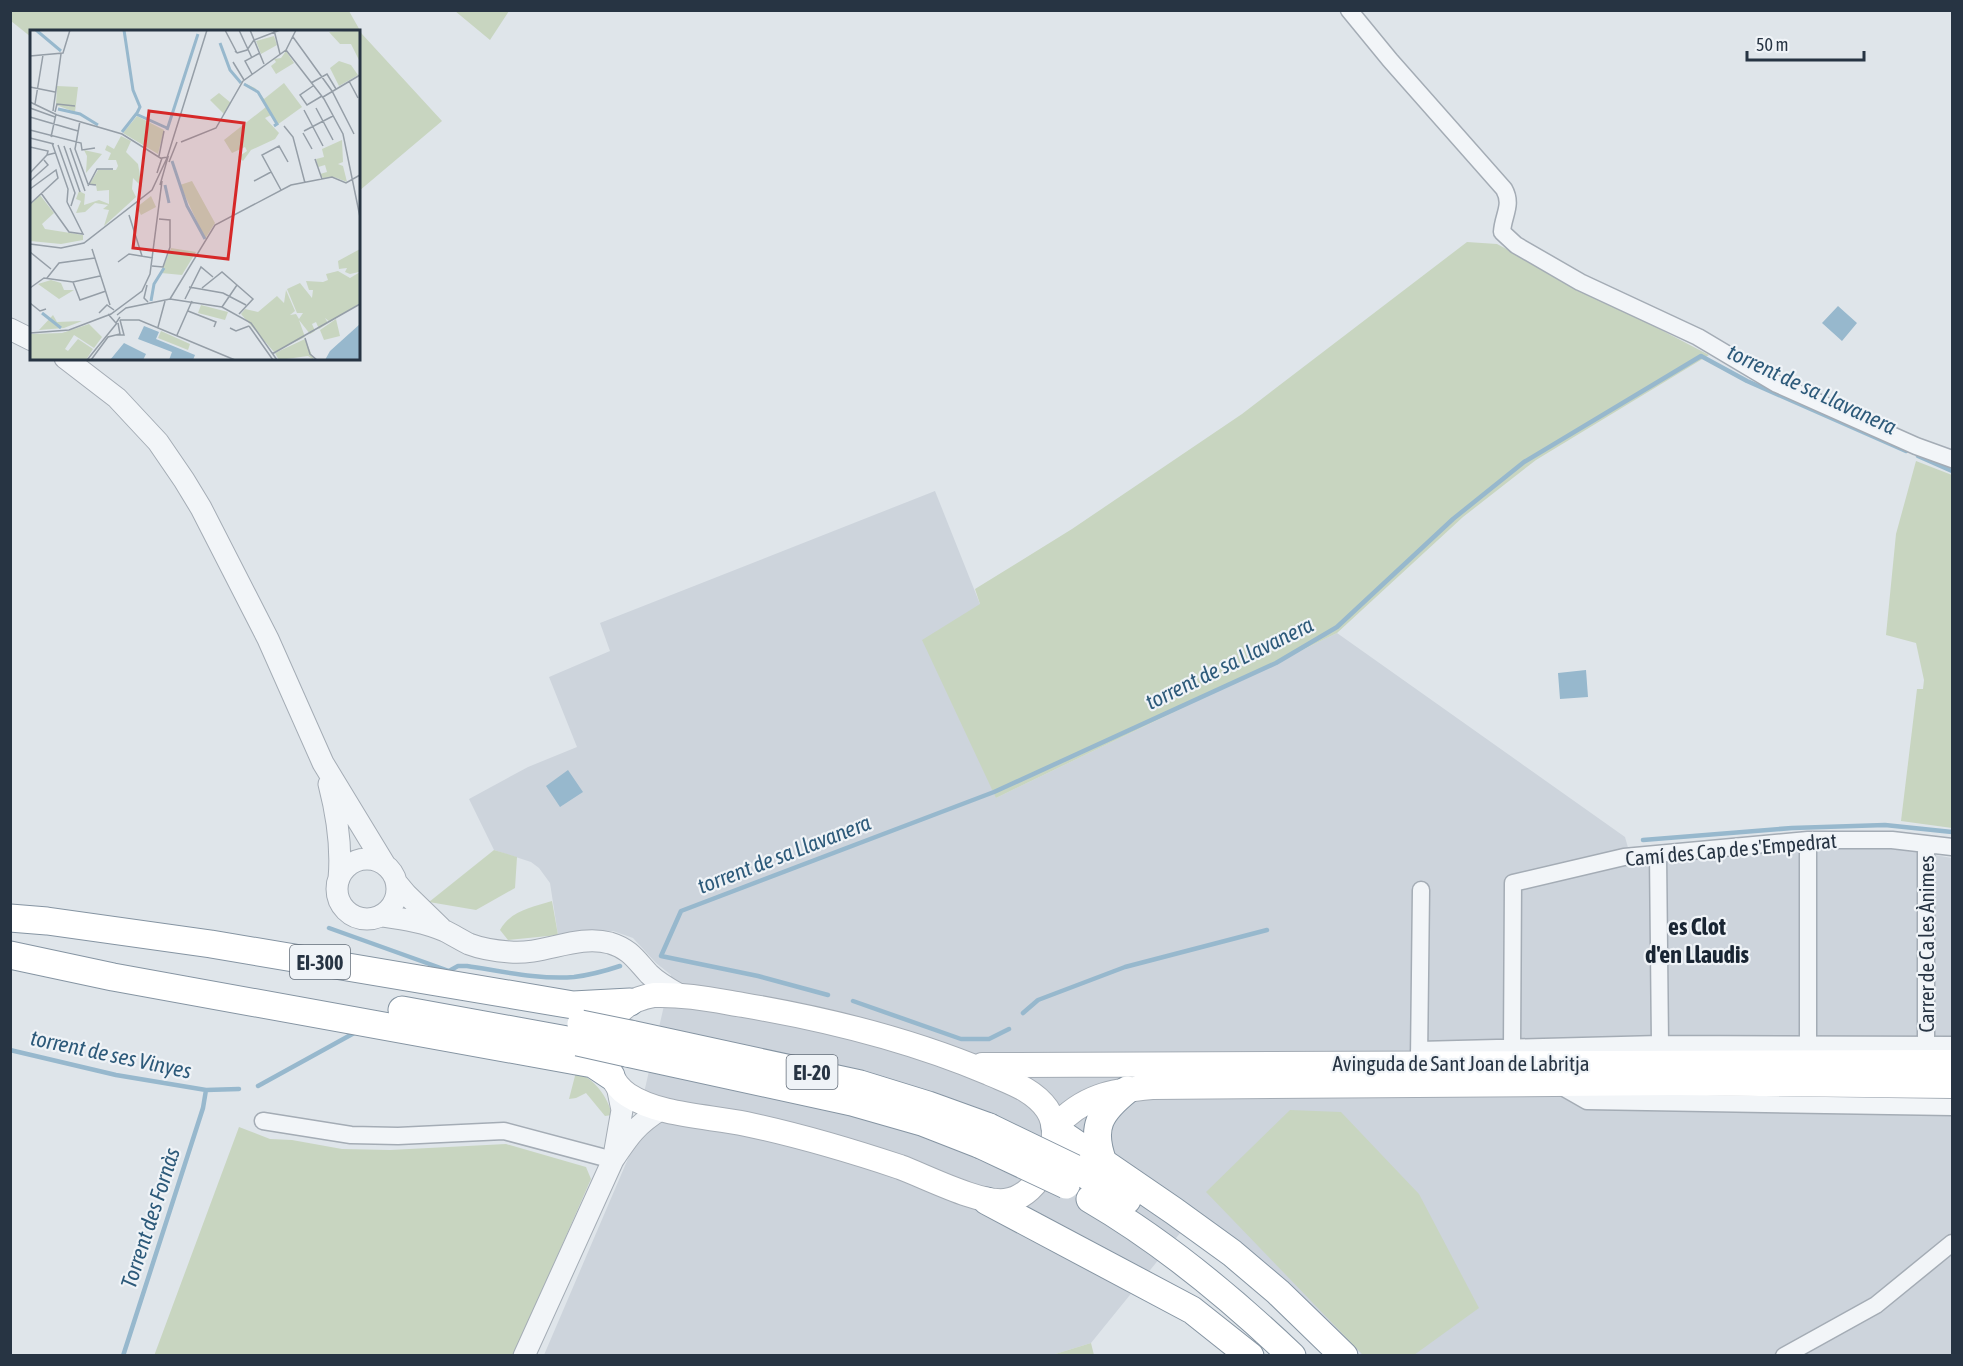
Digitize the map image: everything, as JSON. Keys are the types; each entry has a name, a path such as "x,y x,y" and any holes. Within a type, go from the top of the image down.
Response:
{"highway":[{"name":"EI-300","path":"10,920 47,921 211,944 573,1005 632,1001"},
{"name":"EI-20","path":"10,920 71,937 392,990 629,1043 922,1122 985,1136 1070,1176 1110,1189 1222,1268 1319,1356"},
{"name":"EI-20","path":"10,943 476,1023 579,1033"},
{"name":"EI-300","path":"10,955 593,1064 614,1081"},
{"path":"1103,1162 1096,1145 1102,1115 1109,1104 1127,1090"},
{"path":"1055,1127 1232,1253 1278,1292 1344,1356"},
{"name":"EI-20","path":"1070,1176 1229,1298 1292,1356"},
{"path":"987,1201 1192,1310 1250,1356"}],"main road":[{"name":"EI-300","path":"614,1081 642,1103 662,1109 746,1124 837,1146 987,1201 1015,1199 1027,1192 1047,1165 1054,1144 1055,1127 1047,1109 1035,1096 1017,1085 970,1065 835,1024 767,1009 680,995 654,995 632,1001"},
{"path":"614,1081 606,1054 610,1028 618,1013 632,1001"},
{"name":"Avinguda de Sant Joan de Labritja","path":"970,1065 1419,1056 1953,1062"},
{"name":"Avinguda de Sant Joan de Labritja","path":"1055,1127 1064,1117 1086,1101 1127,1090 1152,1087 1675,1083 1953,1086"}],"street":[{"path":"1350,10 1390,60 1504,189 1509,197 1502,232 1516,245 1580,282 1698,337 1777,384 1916,446 1953,459"},
{"path":"10,329 30,339"},
{"path":"67,360 117,398 158,442 184,480 201,508 263,630 323,763 406,894 444,930"},
{"path":"323,763 338,830 341,860 338,897 348,912 364,919 382,916 417,922 444,930 469,944 487,949 513,952 535,951 593,940 611,944 637,958 651,975 680,995"},
{"path":"1808,840 1809,1045"},
{"name":"Camí des Cap de s'Empedrat","path":"1512,1047 1513,883 1624,857 1808,840 1892,840 1953,847"},
{"name":"Carrer de Ca les Ànimes","path":"1926,844 1926,1045"},
{"path":"1658,854 1660,1044"},
{"path":"339,879 348,866 354,862 370,859 391,873 396,897 393,905 382,916"},
{"path":"1419,1056 1421,890"},
{"path":"632,1001 640,982 637,958"},
{"name":"Avinguda de Sant Joan de Labritja","path":"1419,1056 1512,1047 1660,1044 1953,1045"},
{"path":"613,1160 622,1110 614,1081"},
{"name":"Avinguda de Sant Joan de Labritja","path":"1556,1084 1587,1101 1953,1107"},
{"path":"524,1356 613,1160 630,1133 662,1109"},
{"path":"263,1121 351,1136 504,1131 613,1160"},
{"path":"1784,1356 1876,1305 1953,1244"}],"shaded area":[{"path":"935,491 980,604 996,798 1337,633 1625,837 1633,865 1814,848 1888,847 1952,858 1952,1355 1362,1355 1294,1290 1198,1211 1091,1343 1052,1355 544,1355 630,1154 671,975 656,963 633,938 613,931 558,935 550,883 539,868 531,862 494,850 469,799 528,767 577,747 549,677 610,651 600,623"}],"green space":[{"path":"10,11 349,11 360,30 30,30 30,36 11,21"},
{"path":"455,11 509,11 490,40"},
{"path":"360,30 362,34 442,121 360,190"},
{"path":"1467,242 1497,244 1709,355 1536,460 1463,517 1337,633 996,798 922,640 980,604 975,589 1072,529 1242,414"},
{"path":"1916,461 1952,475 1952,828 1901,821 1917,689 1923,689 1924,680 1916,643 1886,635 1896,534"},
{"path":"494,850 517,857 515,888 476,910 429,902"},
{"path":"552,901 558,935 508,940 500,930 516,914"},
{"path":"576,1072 594,1083 607,1102 612,1115 605,1116 586,1093 569,1099"},
{"path":"1290,1110 1341,1112 1419,1194 1479,1308 1414,1355 1363,1355 1206,1192"},
{"path":"239,1127 270,1139 292,1140 342,1149 390,1150 506,1144 586,1167 591,1179 514,1355 154,1356"},
{"path":"1091,1343 1094,1355 1052,1355"}],"water":[{"path":"1838,306 1857,323 1842,341 1822,323"},
{"path":"1586,670 1588,697 1560,699 1558,673"},
{"path":"568,770 583,792 560,807 546,786"}],"waterway":[{"name":"torrent de sa Llavanera","path":"828,995 758,976 661,956 681,911 994,792 1276,663 1337,627 1453,519 1524,462 1701,356 1747,381 1906,451"},
{"name":"torrent de sa Llavanera","path":"1918,456 1952,471"},
{"path":"1643,840 1792,828 1885,825 1952,832"},
{"name":"torrent de sa Llavanera","path":"329,928 449,971 458,966 467,966 561,978 586,975 620,966"},
{"path":"1023,1013 1038,1000 1125,967 1267,930"},
{"path":"853,1001 961,1039 989,1039 1009,1029"},
{"name":"torrent de sa Llavanera","path":"258,1086 356,1032"},
{"name":"torrent de ses Vinyes","path":"10,1050 116,1075 206,1090 239,1089"},
{"name":"Torrent des Fornàs","path":"123,1356 203,1108 206,1090"}],"district":[{"name":"es Clot d'en Llaudis","path":"1697,940"}]}
